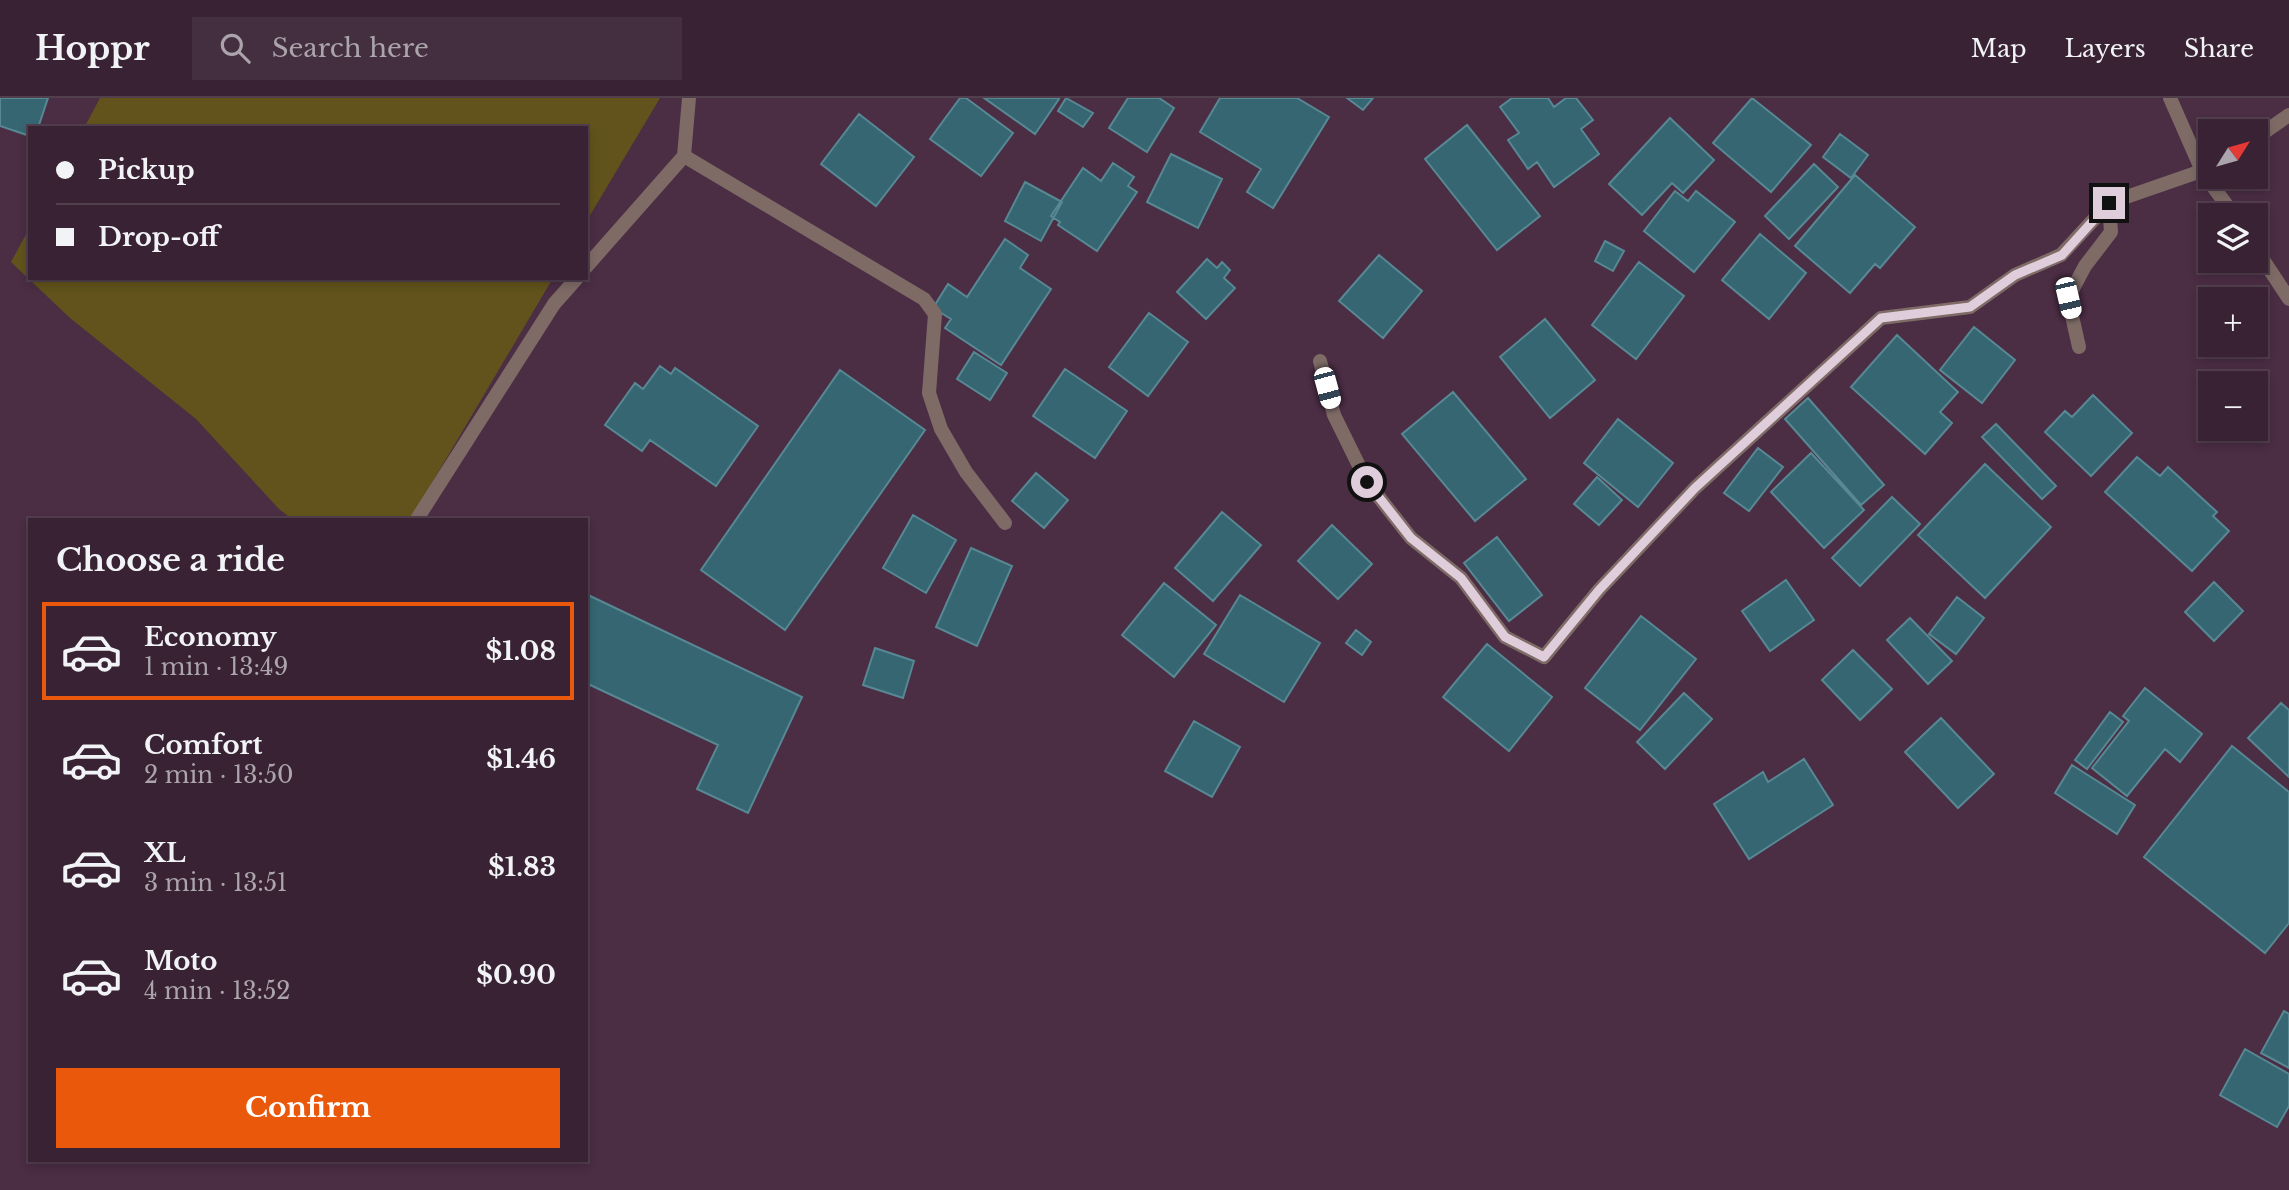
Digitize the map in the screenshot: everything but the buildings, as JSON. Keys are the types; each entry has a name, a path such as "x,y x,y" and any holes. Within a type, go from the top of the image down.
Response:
{"street":[{"path":"588,265 684,156 689,98"},
{"path":"2170,98 2198,152"},
{"path":"2268,130 2289,115"},
{"path":"684,156 924,299 935,314 929,393 941,429 966,472 1005,523"},
{"path":"1320,361 1334,415 1367,482 1411,538 1461,578 1505,637 1544,657 1599,590 1695,488 1881,318 1970,307 2015,275 2062,255 2109,203 2198,173"},
{"path":"2080,347 2068,298 2085,266 2111,232 2109,203"},
{"path":"2268,267 2289,299"},
{"path":"418,518 554,304 575,280"}],"shaded area":[{"path":"100,98 660,98 588,219 588,126 85,126"},
{"path":"28,231 28,278 11,262"},
{"path":"30,280 552,280 411,518 290,518 196,419 70,318"}],"route":[{"path":"1367,482 1411,538 1461,578 1505,637 1544,657 1599,590 1695,488 1881,318 1970,307 2015,275 2062,255 2109,203"}]}
